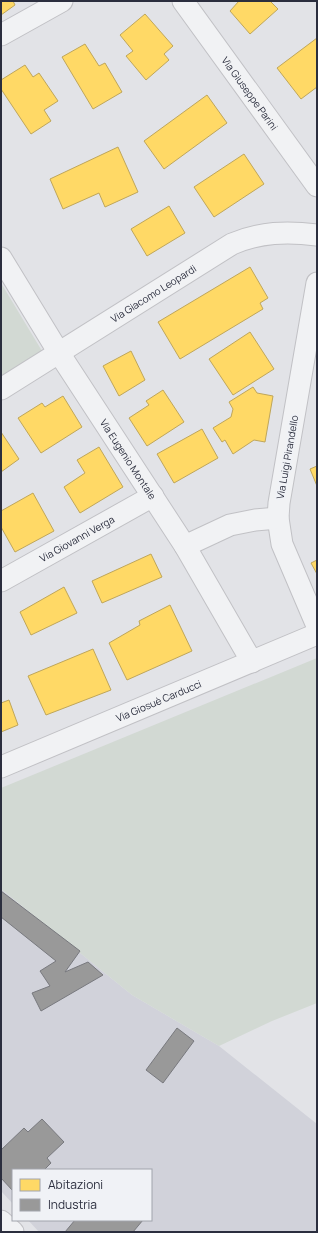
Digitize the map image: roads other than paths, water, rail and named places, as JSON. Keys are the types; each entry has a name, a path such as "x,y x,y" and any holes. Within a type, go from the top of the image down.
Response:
{"street":[{"path":"1,35 62,1"},
{"name":"Via Giuseppe Parini","path":"183,1 317,186"},
{"name":"Via Giacomo Leopardi","path":"1,389 225,248 242,240 270,233 293,232 317,235"},
{"name":"Via Eugenio Montale","path":"1,258 59,353 185,546 252,662"},
{"name":"Via Luigi Pirandello","path":"317,283 279,503 278,518 282,544 317,626"},
{"name":"Via Giovanni Verga","path":"1,581 153,496"},
{"path":"185,546 230,525 255,520 278,518"},
{"name":"Via Giosuè Carducci","path":"1,767 317,634"},
{"path":"1,1221 14,1232"}]}
